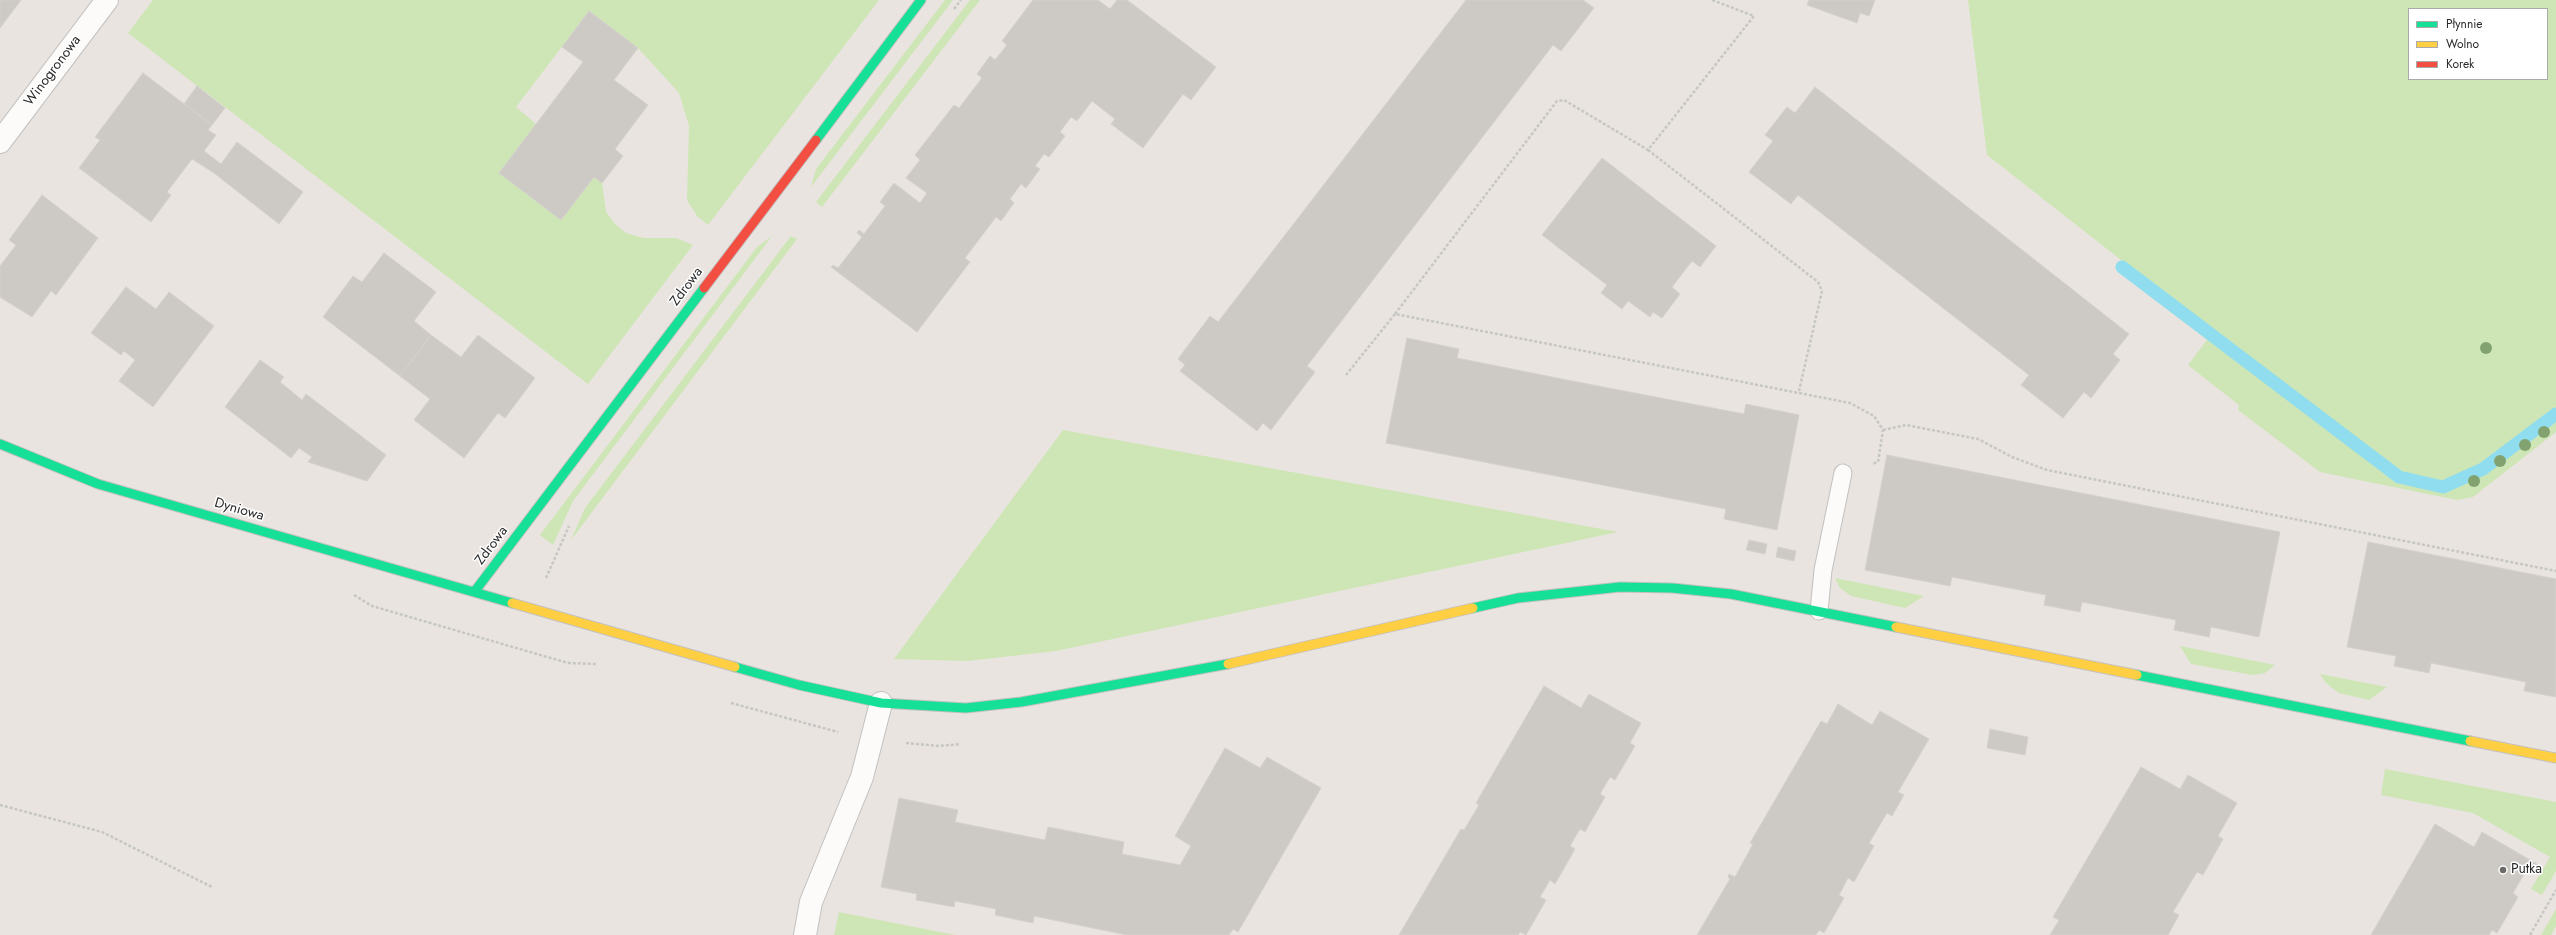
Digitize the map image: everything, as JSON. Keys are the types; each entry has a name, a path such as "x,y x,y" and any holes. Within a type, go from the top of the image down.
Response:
{"street":[{"name":"Winogronowa","path":"0,142 107,0"},
{"name":"Zdrowa","path":"475,591 921,0"},
{"name":"Dyniowa","path":"0,444 58,469 98,484 475,591 799,686 881,702 923,707 966,708 1104,689 1203,670 1518,598 1620,587 1672,588 1731,594 2556,758"},
{"path":"805,935 811,902 862,777 881,702"}],"lane":[{"path":"1819,611 1823,570 1843,473"}],"path":[{"path":"1648,150 1754,16 1712,0"},
{"path":"1346,375 1557,101 1564,100 1648,150 1818,282 1822,291 1799,391"},
{"path":"1394,314 1799,391 1850,403 1874,416 1883,430 1878,462 1843,473"},
{"path":"1883,430 1906,424 1978,439 2012,457 2046,470 2556,572"},
{"path":"355,595 372,606 568,663 595,664"},
{"path":"872,740 939,746 966,743"},
{"path":"0,805 102,832 212,887"},
{"path":"2530,935 2556,890"}],"green space":[{"path":"153,0 879,0 708,225 697,216 687,200 689,126 679,93 638,48 589,11 516,107 536,124 499,173 561,220 594,177 602,183 606,212 615,224 626,233 644,238 676,238 693,245 588,384 128,33"},
{"path":"945,0 953,0 811,187 816,169"},
{"path":"970,0 980,0 822,207 816,202"},
{"path":"1968,0 2556,0 2556,432 2473,497 2457,500 2320,472 2238,410 2239,405 2188,365 2213,332 1987,155"},
{"path":"772,236 573,501 553,545 540,535 757,247"},
{"path":"791,236 797,239 571,540 585,508"},
{"path":"1063,430 1618,532 1056,651 967,661 894,659"},
{"path":"1835,578 1924,596 1905,608 1851,596 1840,588"},
{"path":"2180,646 2275,665 2265,673 2253,675 2191,664"},
{"path":"2320,674 2387,687 2369,700 2339,693 2326,683"},
{"path":"2385,769 2556,802 2556,871 2542,895 2531,889 2550,857 2473,813 2381,795"},
{"path":"2556,909 2556,926 2551,935 2541,935"},
{"path":"839,912 955,935 834,935"}],"building":[{"path":"0,0 21,0 0,28"},
{"path":"1033,0 1098,0 1110,9 1117,0 1127,0 1216,67 1191,100 1183,94 1143,148 1111,124 1115,119 1092,101 1077,121 1071,117 1060,132 1065,136 1049,157 1044,154 1035,166 1040,169 1026,188 1021,184 1010,199 1014,203 1001,221 996,217 965,258 970,262 917,332 831,267 833,265 838,268 862,237 857,233 859,230 864,234 885,206 880,202 894,183 920,203 927,193 906,178 920,160 915,155 954,105 959,108 982,78 977,74 990,56 995,60 1007,45 1002,41"},
{"path":"1466,0 1583,0 1594,8 1561,51 1553,45 1307,366 1315,372 1271,430 1263,423 1257,431 1180,371 1185,365 1178,359 1210,316 1218,322"},
{"path":"1809,0 1875,0 1869,16 1860,13 1857,23 1807,5"},
{"path":"589,11 638,48 614,80 648,105 615,149 623,156 602,183 594,177 561,220 499,173 583,62 562,47"},
{"path":"143,73 212,125 208,130 216,135 204,151 221,164 237,142 303,192 279,224 214,173 192,159 167,192 171,195 151,222 79,168 100,140 95,137"},
{"path":"197,86 225,108 212,125 184,104"},
{"path":"1815,87 2129,334 2113,354 2120,360 2091,398 2084,392 2063,418 2021,385 2029,375 1798,195 1791,204 1749,172 1773,141 1765,135 1787,107 1795,113"},
{"path":"1602,158 1716,246 1700,267 1692,261 1672,287 1680,294 1662,318 1653,312 1650,317 1628,301 1622,309 1601,293 1607,285 1542,235"},
{"path":"42,195 98,238 56,295 51,291 32,317 0,297 0,266 16,245 9,240"},
{"path":"384,253 436,292 414,321 431,335 400,376 323,317 353,276 362,282"},
{"path":"126,287 156,309 169,292 214,326 153,407 119,381 135,360 124,351 121,355 91,333"},
{"path":"431,335 461,357 478,335 535,378 505,418 498,413 464,458 414,420 430,399 400,376"},
{"path":"1407,338 1459,349 1457,358 1567,380 1744,414 1746,404 1799,415 1777,530 1724,519 1726,509 1386,443"},
{"path":"260,360 284,377 280,382 302,400 306,394 386,455 367,481 308,462 312,457 299,448 291,458 225,407"},
{"path":"1887,455 2280,532 2259,637 2211,627 2209,637 2174,630 2176,620 2082,602 2080,612 2044,605 2046,595 1952,577 1950,586 1865,570"},
{"path":"1749,540 1767,544 1765,554 1746,550"},
{"path":"2368,542 2556,579 2556,697 2524,691 2526,682 2431,663 2429,673 2394,666 2396,656 2347,647"},
{"path":"1778,547 1796,551 1794,561 1776,557"},
{"path":"1544,686 1581,708 1589,694 1641,723 1630,743 1635,746 1615,780 1610,777 1600,794 1605,797 1585,832 1580,829 1570,846 1575,849 1555,884 1550,880 1540,897 1546,900 1526,935 1520,932 1518,935 1399,935 1461,829 1464,830 1479,805 1476,803"},
{"path":"1838,704 1872,725 1880,711 1929,739 1898,792 1904,795 1892,816 1887,813 1869,843 1874,846 1854,882 1848,878 1839,895 1844,898 1824,933 1819,930 1816,935 1697,935 1730,879 1728,877 1729,874 1735,877 1753,844 1750,843 1821,721 1827,724"},
{"path":"1990,729 2028,737 2025,755 1987,748"},
{"path":"1225,748 1260,768 1267,757 1321,788 1238,932 1233,929 1229,935 1127,935 1034,916 1033,923 995,915 996,909 955,901 954,907 916,900 917,894 881,887 899,798 958,810 955,822 1045,840 1048,827 1124,842 1122,854 1180,865 1191,846 1175,836"},
{"path":"2141,767 2180,789 2188,775 2237,803 2218,836 2223,839 2203,875 2197,872 2173,912 2179,915 2168,935 2050,935 2059,920 2053,917"},
{"path":"2435,824 2474,847 2482,832 2537,864 2536,867 2530,864 2513,893 2518,897 2497,933 2492,930 2489,935 2371,935"}],"waterway":[{"path":"2122,267 2399,477 2443,487 2483,469 2556,414"}],"traffic: fast":[{"path":"816,140 921,0"},
{"path":"475,591 704,288"},
{"path":"0,444 98,484 512,603"},
{"path":"1473,608 1518,598 1620,587 1672,588 1731,594 1896,627"},
{"path":"735,667 799,685 881,703 966,708 1021,702 1228,664"},
{"path":"2137,675 2470,741"}],"traffic: slow":[{"path":"512,603 735,667"},
{"path":"1228,664 1473,608"},
{"path":"1896,627 2137,675"},
{"path":"2470,741 2556,758"}],"traffic: jam":[{"path":"704,288 816,140"}],"place":[{"name":"Putka","path":"2503,870"}]}
